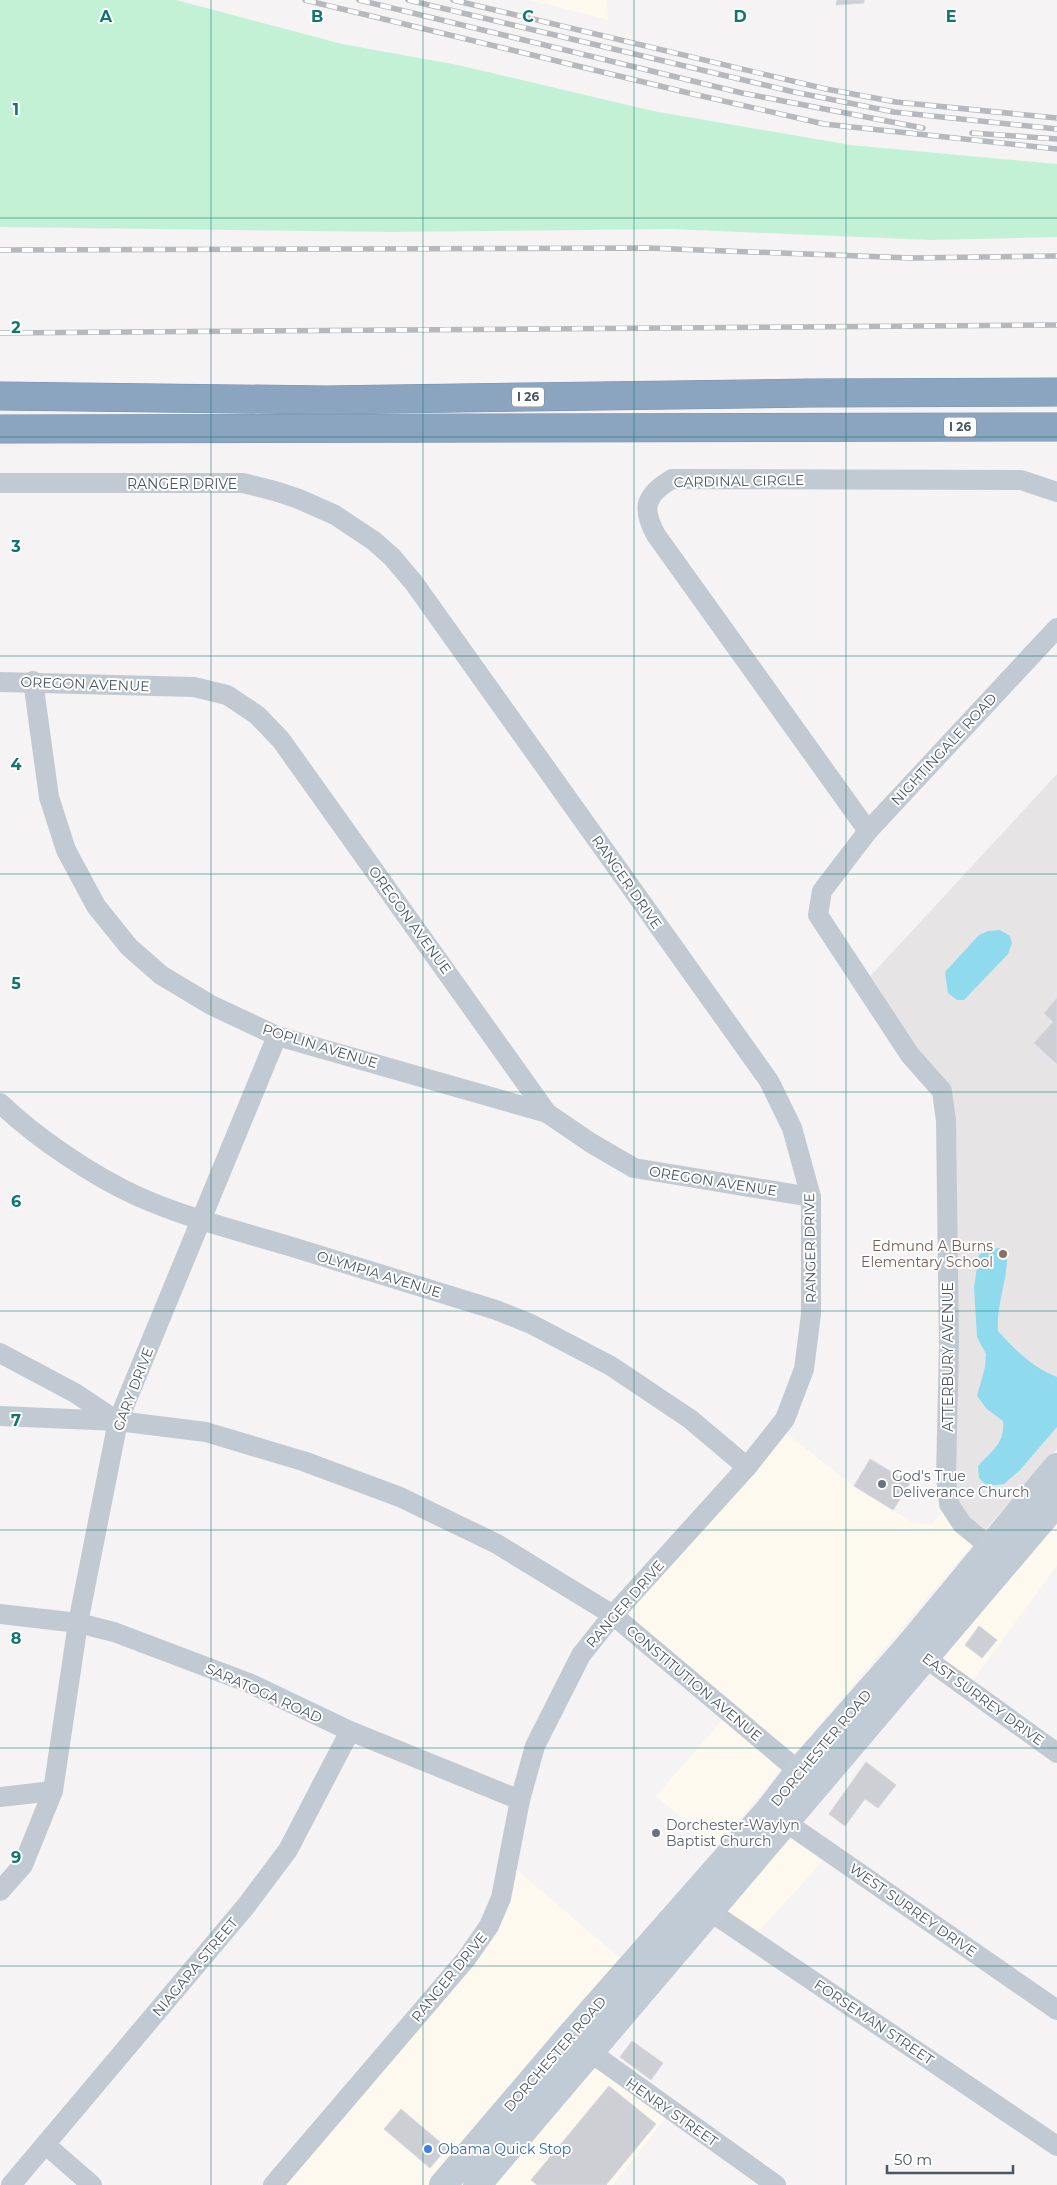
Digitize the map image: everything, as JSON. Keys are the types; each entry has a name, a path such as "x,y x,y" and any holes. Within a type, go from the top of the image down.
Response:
{"highway":[{"name":"I 26","path":"0,396 326,400 820,392 1057,392"},
{"path":"863,427 1057,441"},
{"name":"I 26","path":"0,429 1057,427"}],"main road":[{"name":"DORCHESTER ROAD","path":"443,2185 579,2045 777,1816 998,1554 1057,1467"},
{"name":"DORCHESTER ROAD","path":"998,1554 1057,1502"},
{"name":"DORCHESTER ROAD","path":"477,2185 579,2045"}],"street":[{"name":"CARDINAL CIRCLE","path":"868,831 656,535 647,518 648,500 658,487 672,479 1021,480 1057,492"},
{"name":"RANGER DRIVE","path":"0,483 243,483 299,499 335,515 392,557 437,615 769,1081 792,1128 812,1197 811,1314 804,1369 785,1419 747,1467 613,1615 581,1655 535,1746 520,1800 501,1898 489,1926 466,1959 273,2185"},
{"name":"NIGHTINGALE ROAD","path":"836,874 868,831 1057,628"},
{"name":"OREGON AVENUE","path":"0,682 194,687 227,695 257,715 282,740 547,1113 591,1143 634,1168 812,1197"},
{"name":"POPLIN AVENUE","path":"33,682 48,797 66,850 96,906 129,946 161,975 211,1005 277,1036 547,1113"},
{"name":"ATTERBURY AVENUE","path":"836,874 822,891 818,915 910,1055 942,1091 946,1121 949,1344 946,1477 949,1504 962,1524 998,1554"},
{"name":"GARY DRIVE","path":"0,1891 23,1865 53,1791 78,1623 118,1421 277,1036"},
{"name":"OLYMPIA AVENUE","path":"0,1102 12,1114 74,1160 110,1183 139,1197 202,1219 496,1310 531,1324 627,1376 690,1419 747,1467"},
{"path":"0,1353 75,1393 118,1421"},
{"name":"CONSTITUTION AVENUE","path":"0,1416 118,1421 206,1432 303,1460 400,1497 497,1544 613,1615 808,1779"},
{"name":"SARATOGA ROAD","path":"0,1614 78,1623 114,1632 249,1683 350,1731 520,1800"},
{"name":"EAST SURREY DRIVE","path":"917,1652 1057,1753"},
{"name":"NIAGARA STREET","path":"11,2185 246,1906 288,1850 350,1731"},
{"path":"0,1797 53,1791"},
{"name":"WEST SURREY DRIVE","path":"777,1816 1057,2010"},
{"name":"FORSEMAN STREET","path":"700,1905 1057,2146"},
{"name":"HENRY STREET","path":"579,2045 776,2185"},
{"path":"46,2145 92,2185"}],"shaded area":[{"path":"530,0 607,0 608,20 551,5"},
{"name":"Edmund A Burns Elementary School","path":"1057,774 1057,1449 978,1538 949,1504 942,1091 863,984"},
{"path":"778,1427 851,1484 913,1523 931,1525 949,1504 978,1538 716,1847 656,1796 729,1712 613,1615"},
{"path":"1057,1524 1057,1566 967,1688 935,1664"},
{"path":"794,1828 830,1853 751,1940 719,1918"},
{"path":"508,1862 620,1958 430,2185 273,2185 466,1959"},
{"path":"598,2060 671,2111 613,2185 490,2185"}],"green space":[{"path":"0,0 176,0 342,44 458,65 653,111 850,145 1057,164 1057,237 931,240 672,229 391,232 0,227"}],"water":[{"path":"1000,930 1010,936 1012,943 1008,954 964,1000 957,1000 948,993 945,972 979,935 988,931"},
{"path":"999,1248 1007,1250 1007,1260 999,1310 998,1331 1025,1358 1040,1369 1057,1377 1057,1427 1020,1470 1004,1484 987,1486 979,1478 978,1466 1000,1441 1003,1421 987,1409 977,1396 985,1367 986,1354 977,1337 974,1287 979,1255 986,1250"}],"building":[{"path":"837,0 864,0 864,3 836,5"},
{"path":"1057,998 1057,1064 1034,1043 1053,1022 1044,1013"},
{"name":"God's True Deliverance Church","path":"870,1459 910,1483 893,1510 854,1486"},
{"path":"979,1626 997,1640 982,1658 965,1645"},
{"path":"866,1762 896,1785 878,1808 865,1799 845,1826 829,1814"},
{"path":"632,2041 663,2063 651,2080 620,2057"},
{"path":"609,2086 656,2124 606,2185 537,2185 531,2180"},
{"path":"401,2109 447,2148 430,2168 384,2129"}],"railway":[{"path":"305,0 824,124 1057,149"},
{"path":"359,0 742,93 923,128"},
{"path":"408,0 794,92 894,112 1057,129"},
{"path":"453,0 826,89 896,102 1057,118"},
{"path":"972,133 1057,139"},
{"path":"0,250 648,248 911,258 1057,256"},
{"path":"0,333 1057,325"}],"place":[{"name":"Edmund A Burns Elementary School","path":"1003,1254"},
{"name":"God's True Deliverance Church","path":"882,1484"},
{"name":"Dorchester-Waylyn Baptist Church","path":"656,1833"},
{"name":"Obama Quick Stop","path":"428,2149"}]}
